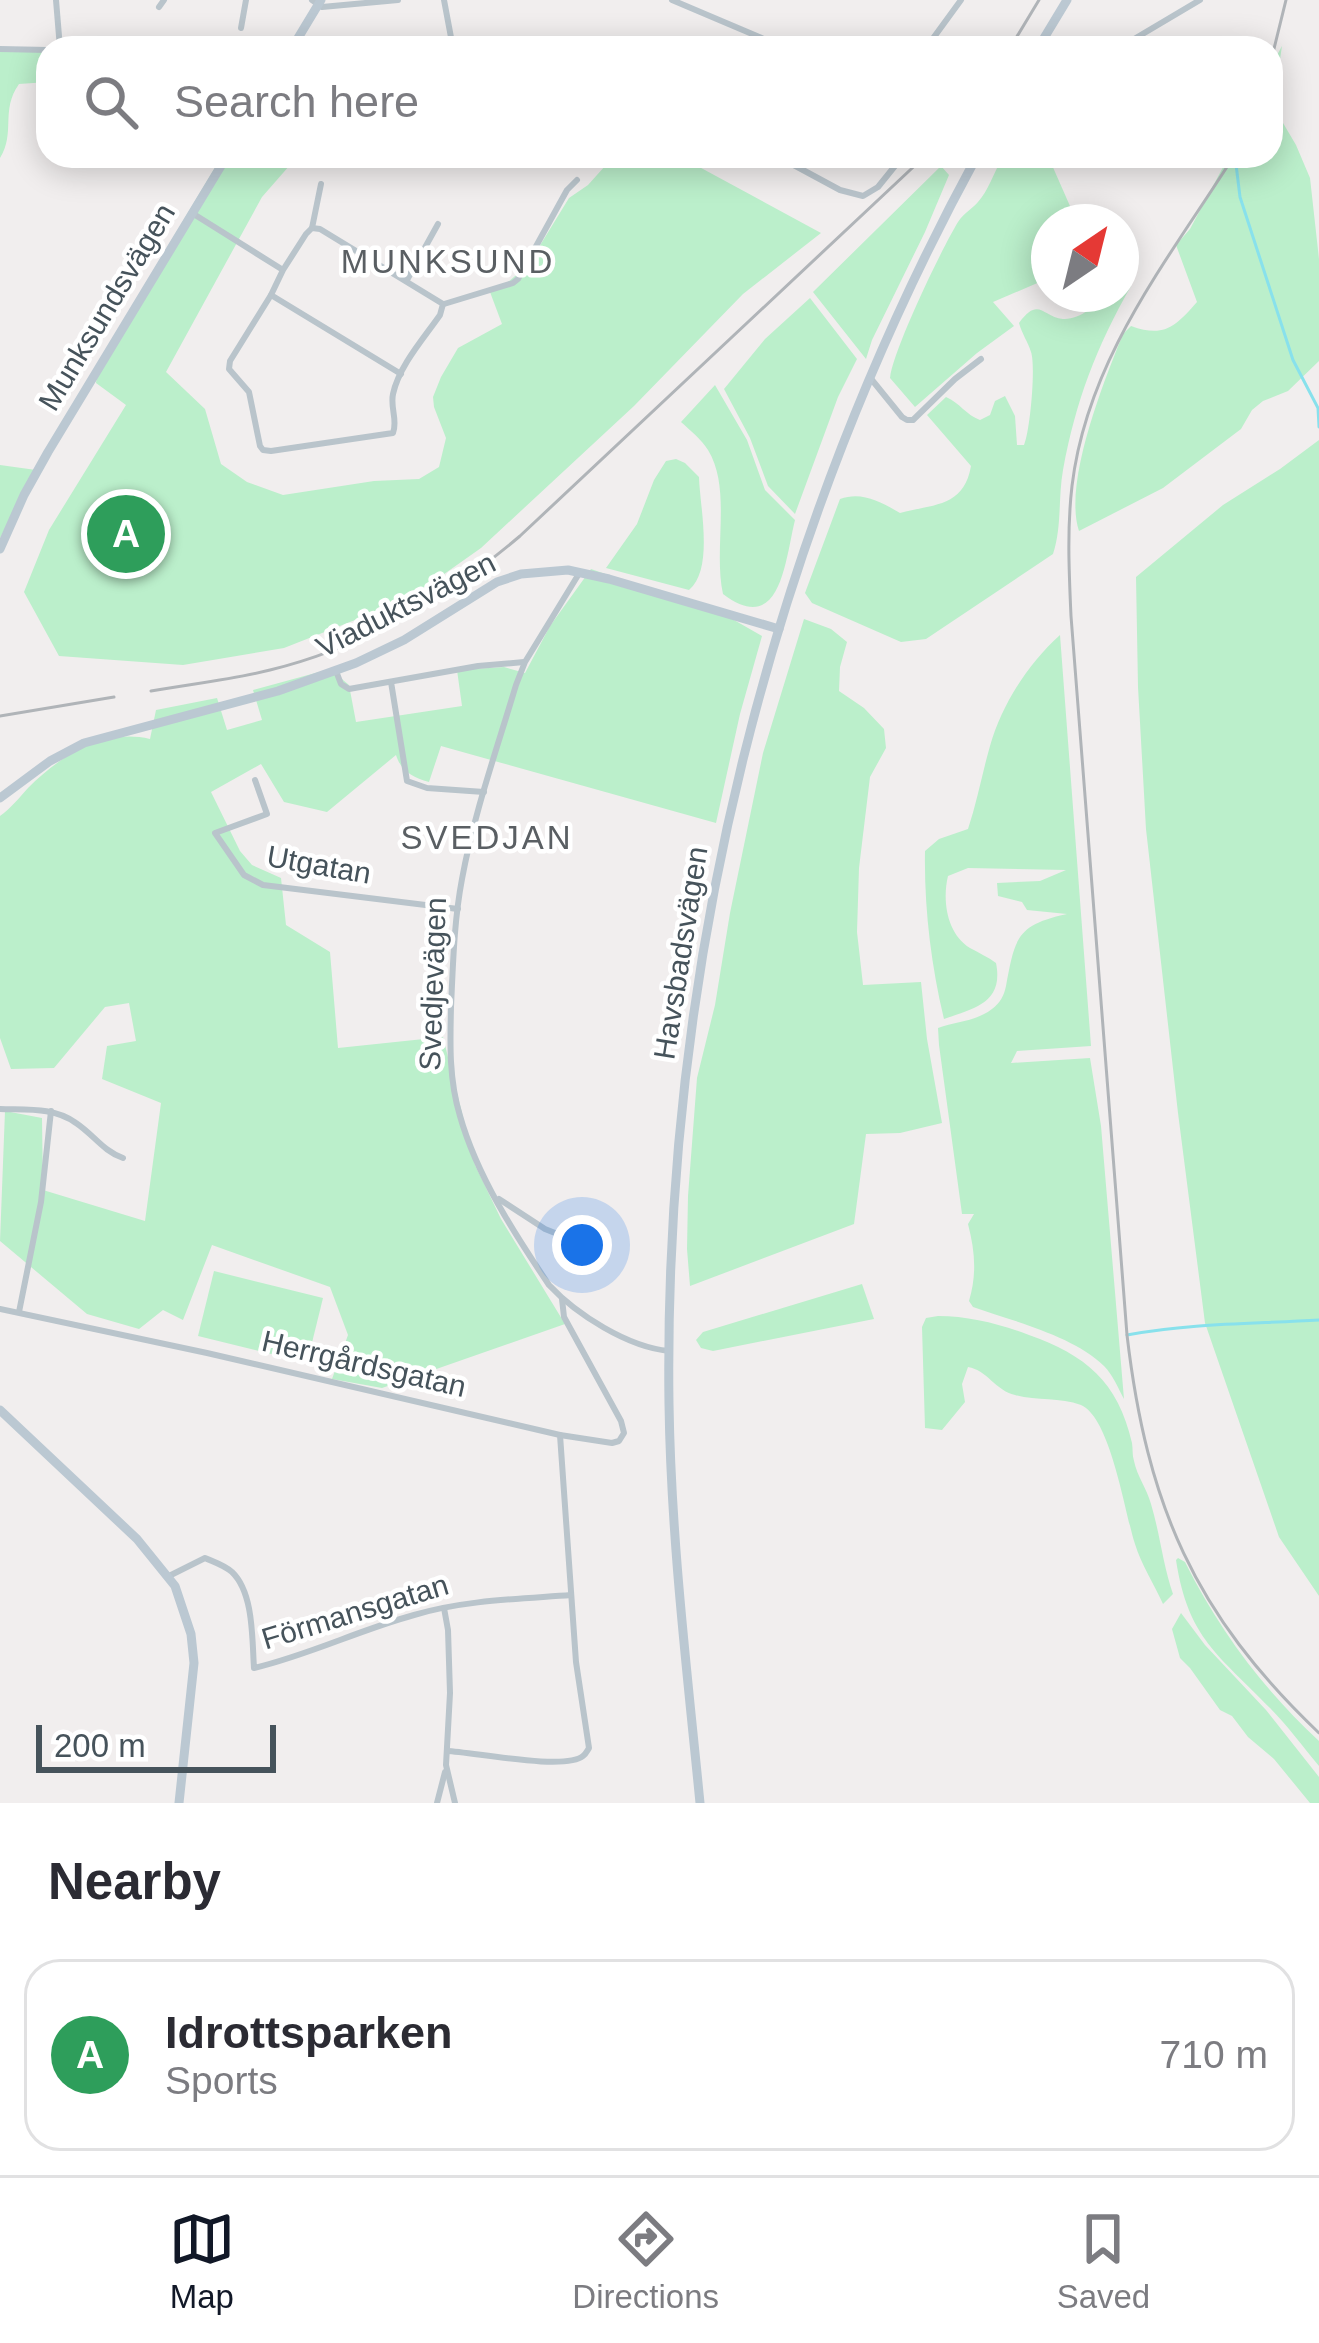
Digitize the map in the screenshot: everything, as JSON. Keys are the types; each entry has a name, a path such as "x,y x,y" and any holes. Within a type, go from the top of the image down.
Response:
{"street":[{"path":"56,0 59,36"},
{"path":"241,28 246,0"},
{"path":"299,36 317,2 327,7 398,0"},
{"path":"444,0 451,36"},
{"path":"675,0 746,36"},
{"path":"1045,36 1067,0"},
{"path":"1139,36 1200,0"},
{"path":"934,36 956,2"},
{"path":"0,49 36,50"},
{"name":"Munksundsvägen","path":"0,546 23,495 220,168"},
{"path":"799,168 862,196 878,187 893,168"},
{"name":"Havsbadsvägen","path":"700,1803 676,1553 669,1351 676,1161 698,972 734,797 779,628 827,484 870,377 971,168"},
{"path":"443,304 517,280 577,180"},
{"path":"321,184 312,229 230,361 229,369 248,392 263,450 393,433 392,397 443,304"},
{"path":"192,213 283,270"},
{"path":"407,280 438,224"},
{"path":"312,229 320,229 443,304"},
{"path":"271,295 401,374"},
{"path":"870,377 907,421 981,359"},
{"name":"Viaduktsvägen","path":"0,798 84,743 278,692 336,671 404,640 497,582 521,574 580,572 779,628"},
{"name":"Svedjevägen","path":"580,572 525,662 469,845 458,909 452,1086 470,1145 495,1198 562,1299 632,1342 669,1351"},
{"path":"336,671 341,684 349,688 525,662"},
{"path":"391,682 405,776 413,785 427,788 484,792"},
{"name":"Utgatan","path":"255,780 267,814 215,833 252,880 296,890 458,909"},
{"path":"0,1108 51,1111 77,1123 103,1148 124,1158"},
{"path":"20,1312 41,1202 51,1111"},
{"path":"495,1198 545,1229 600,1251"},
{"name":"Svedjevägen","path":"560,1436 612,1443 624,1433 564,1318 562,1299"},
{"name":"Herrgårdsgatan","path":"0,1309 560,1436"},
{"path":"0,1410 137,1539 168,1576 184,1608 194,1663 179,1803"},
{"path":"447,1751 554,1762 584,1756 589,1748 576,1663 560,1436"},
{"name":"Förmansgatan","path":"168,1576 205,1558 231,1571 246,1602 254,1668 416,1614 472,1602 572,1595"},
{"path":"437,1803 446,1765 450,1693 444,1608"},
{"path":"446,1765 454,1803"}],"green space":[{"path":"0,47 36,50 36,83 19,84 13,94 0,158"},
{"path":"1283,123 1310,178 1319,259 1319,361 1288,391 1263,401 1241,429 1163,488 1079,531 1076,487 1081,460 1123,334 1131,326 1152,331 1168,328 1197,302 1176,245 1190,229 1223,168 1283,168"},
{"path":"215,168 287,168 262,197 166,372 205,409 221,464 247,482 283,495 419,479 439,467 446,438 433,397 441,377 458,348 502,324 490,292 528,265 569,198 603,168 701,168 821,233 743,294 634,406 481,548 430,584 383,609 284,648 183,665 59,656 24,592 49,530 126,405 96,383 99,361"},
{"path":"943,168 949,175 866,359 813,292"},
{"path":"997,168 1053,168 1069,204 1031,204 1031,286 993,302 1014,326 915,407 890,378 893,364 958,222 982,198"},
{"path":"810,298 857,359 795,514 768,486 724,389 765,339"},
{"path":"1031,311 1063,319 1086,312 1117,312 1074,420 1053,554 926,639 901,642 812,603 805,593 840,499 864,497 900,513 954,497 971,466 927,415 946,397 980,420 1005,396 1015,416 1017,445 1024,445 1033,371 1019,323"},
{"path":"715,385 747,440 765,490 795,520 777,588 757,607 723,594 721,501 715,466 705,446 681,422"},
{"path":"1319,440 1319,1596 1279,1537 1205,1323 1146,829 1136,577 1223,505"},
{"path":"676,459 699,477 703,553 697,580 689,590 606,568 637,524 666,461"},
{"path":"0,465 36,470 0,538"},
{"path":"591,569 727,616 762,636 716,823 441,746 429,782 408,773 396,755 327,812 284,802 261,764 211,792 240,851 252,865 281,878 286,925 330,952 338,1048 443,1037 475,1165 501,1219 565,1324 382,1388 332,1379 348,1335 330,1287 212,1245 183,1320 163,1310 139,1329 87,1314 0,1241 5,1111 42,1118 43,1190 145,1221 161,1103 102,1079 107,1046 136,1041 129,1003 105,1007 54,1068 11,1069 0,1038 0,816 41,776 83,747 116,738 150,739 156,710 217,698 227,730 262,720 253,690 330,669 349,685 356,722 462,706 457,670 504,667 525,673 550,626"},
{"path":"804,619 831,629 847,642 839,691 884,729 886,748 870,777 859,868 857,932 863,985 921,982 942,1123 900,1133 866,1134 854,1224 690,1286 688,1196 697,1078 763,753"},
{"path":"1060,635 1091,1046 1017,1051 1011,1063 1090,1058 1101,1126 1124,1399 1107,1370 1091,1355 1042,1330 973,1307 969,1301 974,1262 968,1224 974,1214 962,1214 939,1045 938,1028 979,1016 999,1002 1021,936 1038,923 1067,914 1027,910 1022,902 998,896 997,883 1040,881 1066,870 968,868 948,876 946,906 951,926 962,942 996,963 997,976 984,1002 944,1019 927,915 925,851 939,839 968,829 990,746 1009,700"},
{"path":"214,1271 323,1298 307,1363 198,1336"},
{"path":"862,1284 874,1319 713,1351 701,1348 696,1340 703,1332"},
{"path":"926,1318 984,1321 1049,1343 1083,1362 1108,1387 1126,1421 1135,1467 1154,1515 1173,1594 1163,1604 1138,1552 1116,1468 1092,1413 1065,1401 1008,1393 968,1367 962,1384 965,1402 942,1430 925,1428 922,1327"},
{"path":"1178,1558 1185,1562 1244,1658 1319,1741 1319,1766 1208,1644 1181,1587"},
{"path":"1181,1613 1319,1777 1319,1803 1310,1803 1274,1759 1232,1716 1220,1710 1180,1658 1172,1629"}],"waterway":[{"path":"1236,168 1240,197 1293,360 1318,408 1319,427"},
{"path":"1127,1335 1319,1320"}],"railway":[{"path":"1017,36 1039,0"},
{"path":"1277,36 1286,0"},
{"path":"151,691 240,677 305,660 371,634 434,600 520,536 912,168"},
{"path":"1226,168 1134,312 1094,395 1072,486 1071,616 1127,1335 1148,1452 1184,1553 1209,1600 1239,1645 1319,1733"},
{"path":"0,716 114,697"}],"place":[{"name":"Idrottsparken","path":"126,534"}],"district":[{"name":"MUNKSUND","path":"448,261"},
{"name":"SVEDJAN","path":"487,837"}]}
